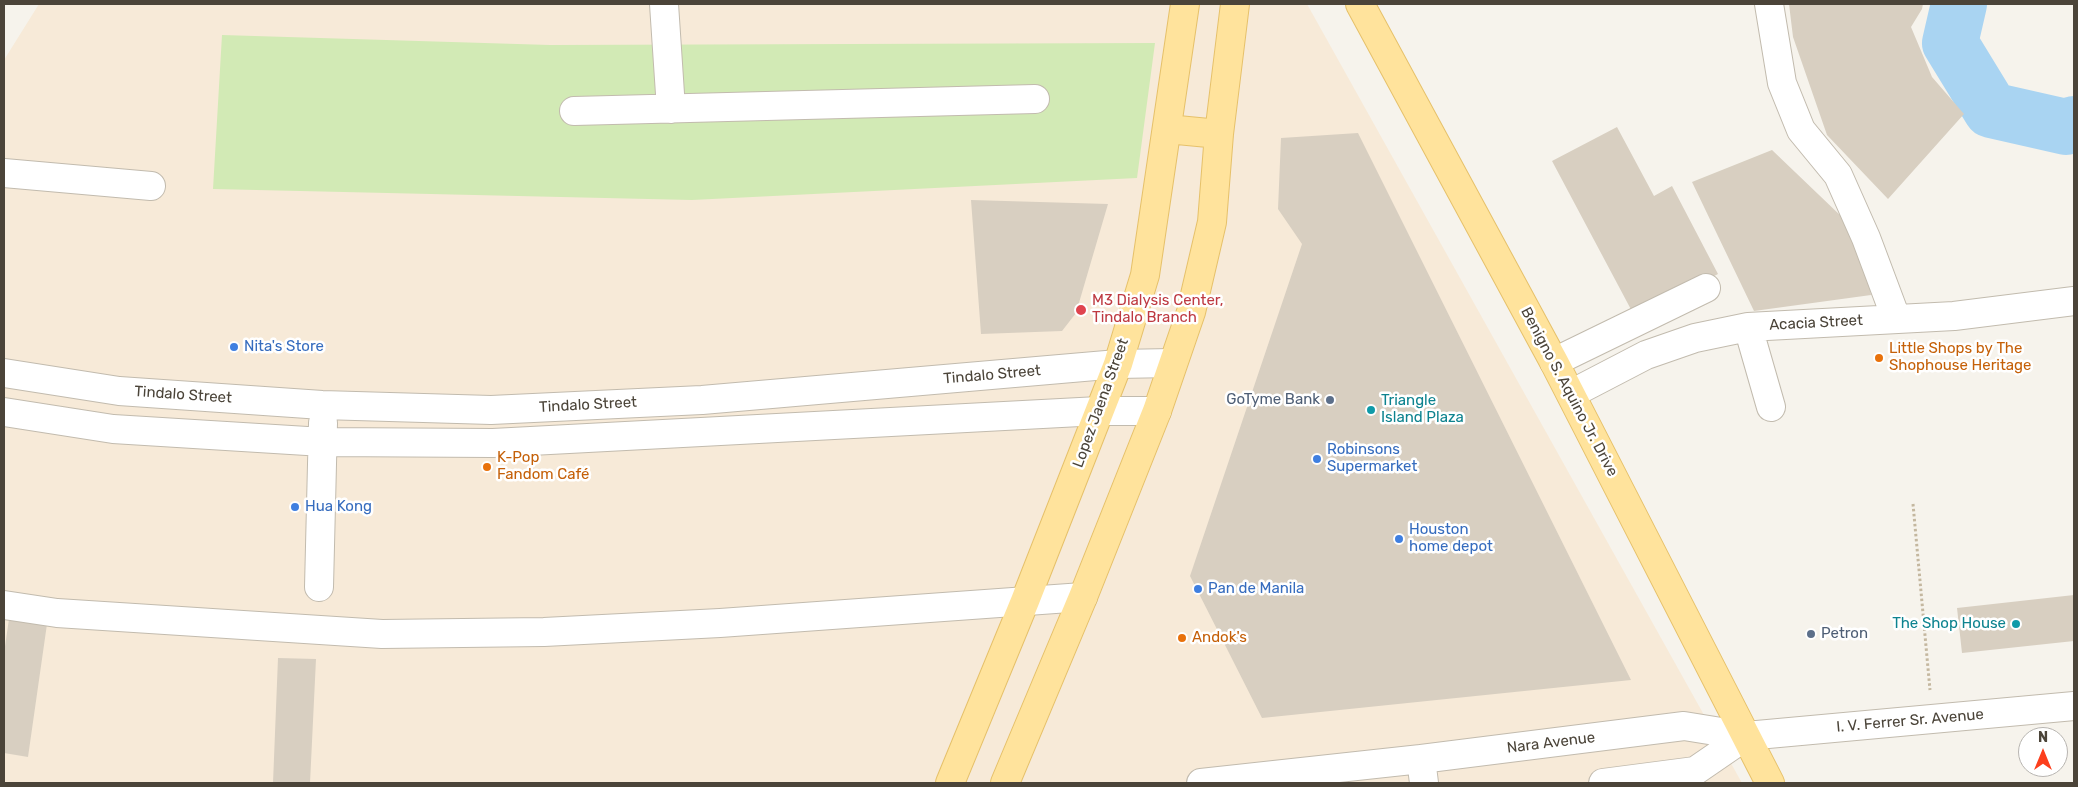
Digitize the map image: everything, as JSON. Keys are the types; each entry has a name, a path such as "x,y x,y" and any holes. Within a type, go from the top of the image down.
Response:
{"main road":[{"name":"Lopez Jaena Street","path":"950,783 1025,601 1118,364 1144,276 1185,4"},
{"path":"1005,783 1083,597 1157,411 1191,312 1212,222 1219,134 1235,4"},
{"name":"Benigno S. Aquino Jr. Drive","path":"1360,4 1571,394 1770,783"},
{"path":"1167,129 1219,134"}],"street":[{"path":"664,4 670,110"},
{"path":"1769,4 1782,83 1801,130 1838,175 1866,238 1896,318"},
{"path":"574,111 1035,99"},
{"path":"4,174 151,186"},
{"path":"1554,362 1706,288"},
{"name":"Acacia Street","path":"1571,394 1646,354 1695,338 1748,327 1954,316 2074,301"},
{"path":"1748,327 1771,407"},
{"name":"Tindalo Street","path":"4,373 119,391 322,405 491,410 702,400 1118,364 1172,363"},
{"path":"113,429 119,391"},
{"path":"702,400 703,432"},
{"path":"319,586 323,442 322,405"},
{"path":"491,410 493,442"},
{"path":"4,412 113,429 323,442 493,442 1100,411 1157,411"},
{"path":"4,605 57,613 382,634 544,632 720,623 1083,597"},
{"name":"I. V. Ferrer Sr. Avenue","path":"1746,736 2074,706"},
{"name":"Nara Avenue","path":"1202,783 1423,771 1684,726 1746,736"},
{"path":"1604,783 1652,781 1695,771 1746,736"}],"path":[{"path":"1913,504 1932,719"}],"shaded area":[{"path":"39,4 1307,4 1742,783 4,783 4,60"}],"green space":[{"path":"222,35 550,45 1155,43 1137,178 692,200 213,189"}],"building":[{"path":"1789,4 1923,4 1911,27 1932,77 1964,114 1888,199 1827,135 1793,37"},
{"path":"1617,127 1654,196 1672,186 1718,274 1635,317 1552,161"},
{"name":"Triangle Island Plaza","path":"1358,133 1631,680 1262,718 1190,576 1302,244 1278,209 1281,138"},
{"path":"1772,150 1865,239 1871,295 1754,311 1692,182"},
{"path":"971,200 1108,204 1076,313 1062,331 981,334"},
{"name":"The Shop House","path":"2074,595 2074,641 1962,653 1957,608"},
{"path":"9,619 47,624 28,757 4,753 4,653"},
{"path":"278,658 316,659 310,783 273,783"}],"waterway":[{"path":"1959,4 1950,43 1991,110 2066,127 2074,124"}],"place":[{"name":"M3 Dialysis Center, Tindalo Branch","path":"1081,310"},
{"name":"Nita's Store","path":"234,347"},
{"name":"Little Shops by The Shophouse Heritage","path":"1879,358"},
{"name":"GoTyme Bank","path":"1330,400"},
{"name":"Triangle Island Plaza","path":"1371,410"},
{"name":"Robinsons Supermarket","path":"1317,459"},
{"name":"K-Pop Fandom Café","path":"487,467"},
{"name":"Hua Kong","path":"295,507"},
{"name":"Houston home depot","path":"1399,539"},
{"name":"Pan de Manila","path":"1198,589"},
{"name":"The Shop House","path":"2016,624"},
{"name":"Petron","path":"1811,634"},
{"name":"Andok's","path":"1182,638"}]}
